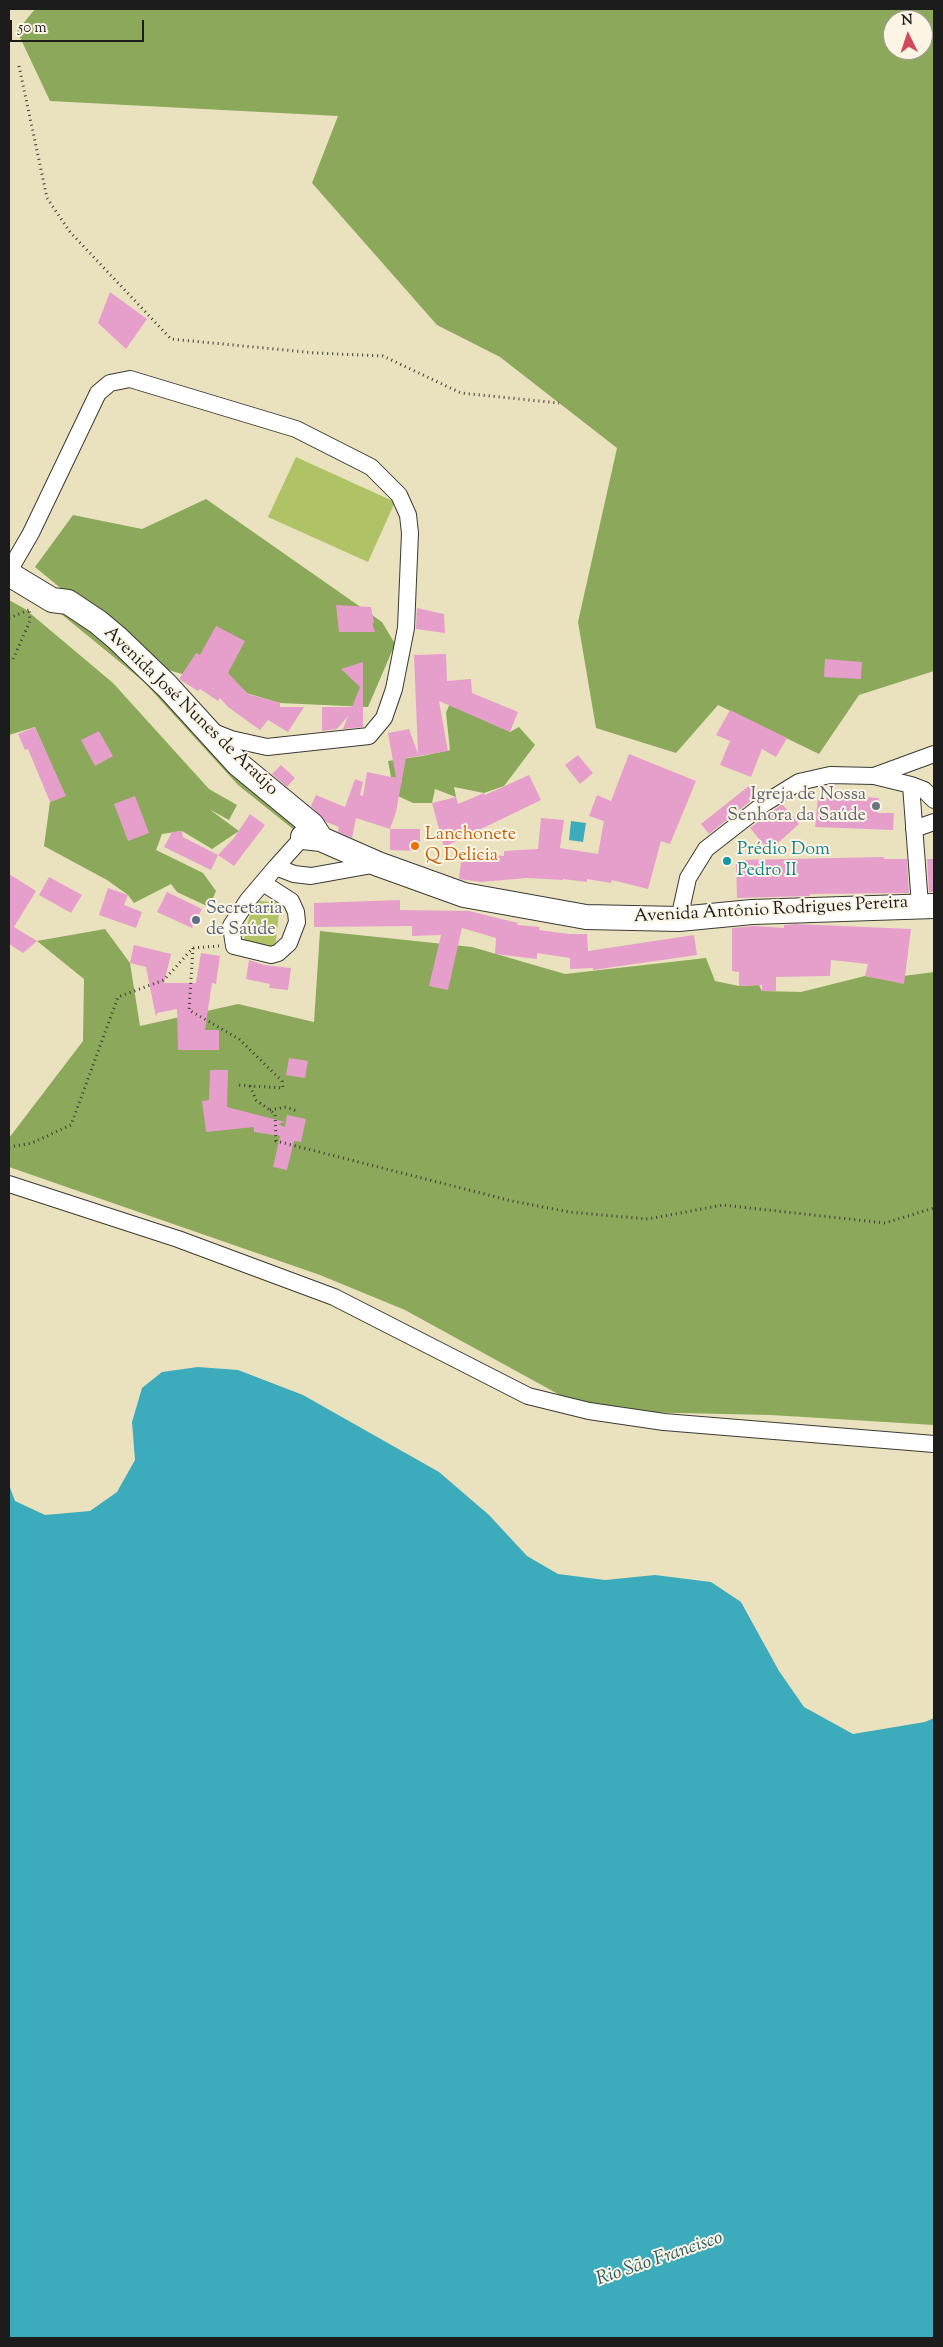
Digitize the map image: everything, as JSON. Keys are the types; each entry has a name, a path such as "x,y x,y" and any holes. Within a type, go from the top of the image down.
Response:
{"street":[{"path":"9,571 31,533 98,393 110,383 130,379 296,430 371,467 399,494 408,515 410,533 406,628 394,690 384,718 369,736 267,747 231,739 206,729"},
{"path":"9,574 52,600"},
{"name":"Avenida José Nunes de Araújo","path":"52,600 68,602 98,622 117,638 167,686 238,764 312,834"},
{"name":"Avenida José Nunes de Araújo","path":"52,600 60,613 143,681 238,785 312,834"},
{"path":"874,776 934,754"},
{"path":"679,919 688,878 706,849 765,803 799,782 830,775 874,776 924,790 934,800"},
{"path":"911,785 914,829 927,905"},
{"path":"914,829 934,822"},
{"path":"263,883 291,901 296,912 297,922 289,943 278,954 234,946 231,926 263,883 276,867 312,834"},
{"name":"Avenida Antônio Rodrigues Pereira","path":"312,834 378,864 464,895 586,917 679,919 752,912 927,905"},
{"path":"276,867 294,874 311,876 378,864"},
{"path":"9,1184 178,1239 334,1297 528,1396 589,1411 664,1422 934,1444"}],"path":[{"path":"19,66 47,198 70,232 171,339 316,353 383,356 461,393 559,403"},
{"path":"13,659 30,621 29,610"},
{"path":"9,1147 32,1143 71,1125 118,997 164,980 193,948 234,946"},
{"path":"193,948 189,1010 238,1039 282,1081 283,1088 236,1085"},
{"path":"250,1086 256,1100 275,1114 276,1141 512,1201 569,1212 648,1219 723,1205 885,1223 934,1208"},
{"path":"270,1110 286,1107 297,1112"}],"green space":[{"path":"35,9 934,9 934,671 859,695 819,754 718,705 676,753 596,728 578,622 617,448 500,357 437,325 312,183 338,116 50,101 17,31"},
{"path":"296,457 395,502 368,562 268,517"},
{"path":"206,499 382,622 395,644 368,707 280,703 155,666 35,567 73,515 142,529"},
{"path":"9,600 25,609 113,683 209,789 237,805 229,820 209,809 239,831 212,849 182,831 162,834 156,850 203,873 216,891 209,907 177,892 171,884 134,903 128,895 107,880 44,846 50,802 65,796 35,727 9,735"},
{"path":"52,600 68,602 289,807 303,837 238,785 143,681 60,613"},
{"path":"452,698 510,732 519,727 535,745 504,786 484,793 454,787 456,797 435,789 432,803 413,803 398,796 402,779 391,777 388,761 450,750 446,713"},
{"path":"253,900 280,903 275,949 243,944"},
{"path":"105,929 130,963 140,1026 238,1004 314,1022 320,931 472,947 565,974 706,958 715,981 739,986 759,985 762,991 801,992 865,976 881,979 934,972 934,1425 771,1415 589,1411 405,1310 320,1275 9,1167 9,1138 83,1041 84,979 37,941"}],"water":[{"path":"571,821 586,823 583,842 569,840"},
{"name":"Rio São Francisco","path":"198,1367 238,1370 303,1395 439,1472 489,1515 527,1556 558,1574 605,1580 655,1575 711,1582 741,1602 779,1671 804,1707 853,1734 925,1722 934,1718 934,2338 9,2338 9,1485 15,1501 45,1515 90,1511 117,1492 135,1460 132,1422 142,1388 162,1372"}],"building":[{"path":"110,292 147,319 126,349 98,323"},
{"path":"336,605 371,607 374,623 372,623 375,632 339,632"},
{"path":"417,608 444,614 445,633 416,629"},
{"path":"216,626 245,641 228,673 248,694 280,703 280,707 304,707 288,732 268,720 260,730 228,707 220,698 218,701 200,689 198,691 179,679 196,653 200,655"},
{"path":"446,654 447,681 471,679 472,693 518,712 510,732 439,701 448,751 406,758 396,812 390,829 356,818 352,838 338,832 339,827 326,822 311,806 316,795 345,807 355,779 363,782 360,795 363,796 367,772 396,778 388,733 409,729 418,754 414,655"},
{"path":"825,659 862,662 861,679 824,677"},
{"path":"363,662 363,727 343,729 348,716 337,729 322,731 322,707 352,707 360,687 341,669"},
{"path":"730,710 787,738 776,757 762,749 751,777 720,765 730,741 716,735"},
{"path":"35,727 66,796 50,802 28,749 25,750 18,734"},
{"path":"99,731 113,756 95,766 81,740"},
{"path":"629,754 696,781 670,844 661,841 648,889 612,880 611,883 587,879 587,882 527,878 481,882 459,879 462,853 504,856 504,851 538,849 541,818 564,820 560,848 598,854 604,821 589,816 597,795 611,801"},
{"path":"578,755 593,773 580,784 565,765"},
{"path":"281,765 295,778 287,787 272,774"},
{"path":"529,775 541,800 444,847 432,803 456,797 458,804 484,793 485,795"},
{"path":"750,785 758,795 709,834 701,824"},
{"path":"135,796 149,833 128,841 114,804"},
{"path":"843,796 879,798 878,813 894,813 893,830 815,827 818,797 843,799"},
{"path":"782,804 799,824 769,851 750,828"},
{"path":"250,814 265,825 234,866 218,855 234,838"},
{"path":"390,829 420,829 420,851 390,850"},
{"path":"182,831 183,837 218,855 211,870 164,847 172,832"},
{"path":"884,857 884,859 907,859 909,893 810,894 810,896 737,898 736,860"},
{"path":"927,859 934,859 934,892 929,892"},
{"path":"9,874 36,891 14,927 37,941 23,953 9,944"},
{"path":"49,877 82,895 71,913 39,895"},
{"path":"108,888 128,895 124,905 142,912 136,928 99,915"},
{"path":"167,892 202,909 192,928 157,912"},
{"path":"400,900 400,910 469,911 518,923 517,925 540,927 539,930 587,934 588,951 694,935 697,955 593,970 593,968 570,969 570,958 537,953 537,959 495,954 496,938 462,928 448,990 429,986 441,935 412,936 412,926 314,927 314,903"},
{"path":"784,925 911,929 904,984 865,976 868,964 831,960 830,976 776,977 776,991 762,991 762,985 739,986 739,972 732,971 732,928 755,926 784,928"},
{"path":"134,945 171,954 164,983 196,983 201,953 220,956 216,984 212,983 205,1030 219,1030 219,1050 178,1050 177,1009 157,1013 156,1017 146,967 130,963"},
{"path":"249,960 264,965 291,968 288,990 269,988 270,984 246,979"},
{"path":"289,1058 308,1061 305,1078 286,1075"},
{"path":"210,1070 228,1070 227,1107 285,1122 278,1124 285,1127 287,1115 306,1119 301,1142 294,1141 287,1170 273,1167 280,1136 254,1132 254,1127 206,1132 202,1101 209,1100"}],"place":[{"name":"Igreja de Nossa Senhora da Saúde","path":"876,806"},
{"name":"Lanchonete Q Delicia","path":"415,846"},
{"name":"Prédio Dom Pedro II","path":"727,861"},
{"name":"Secretaria de Saúde","path":"196,920"}]}
